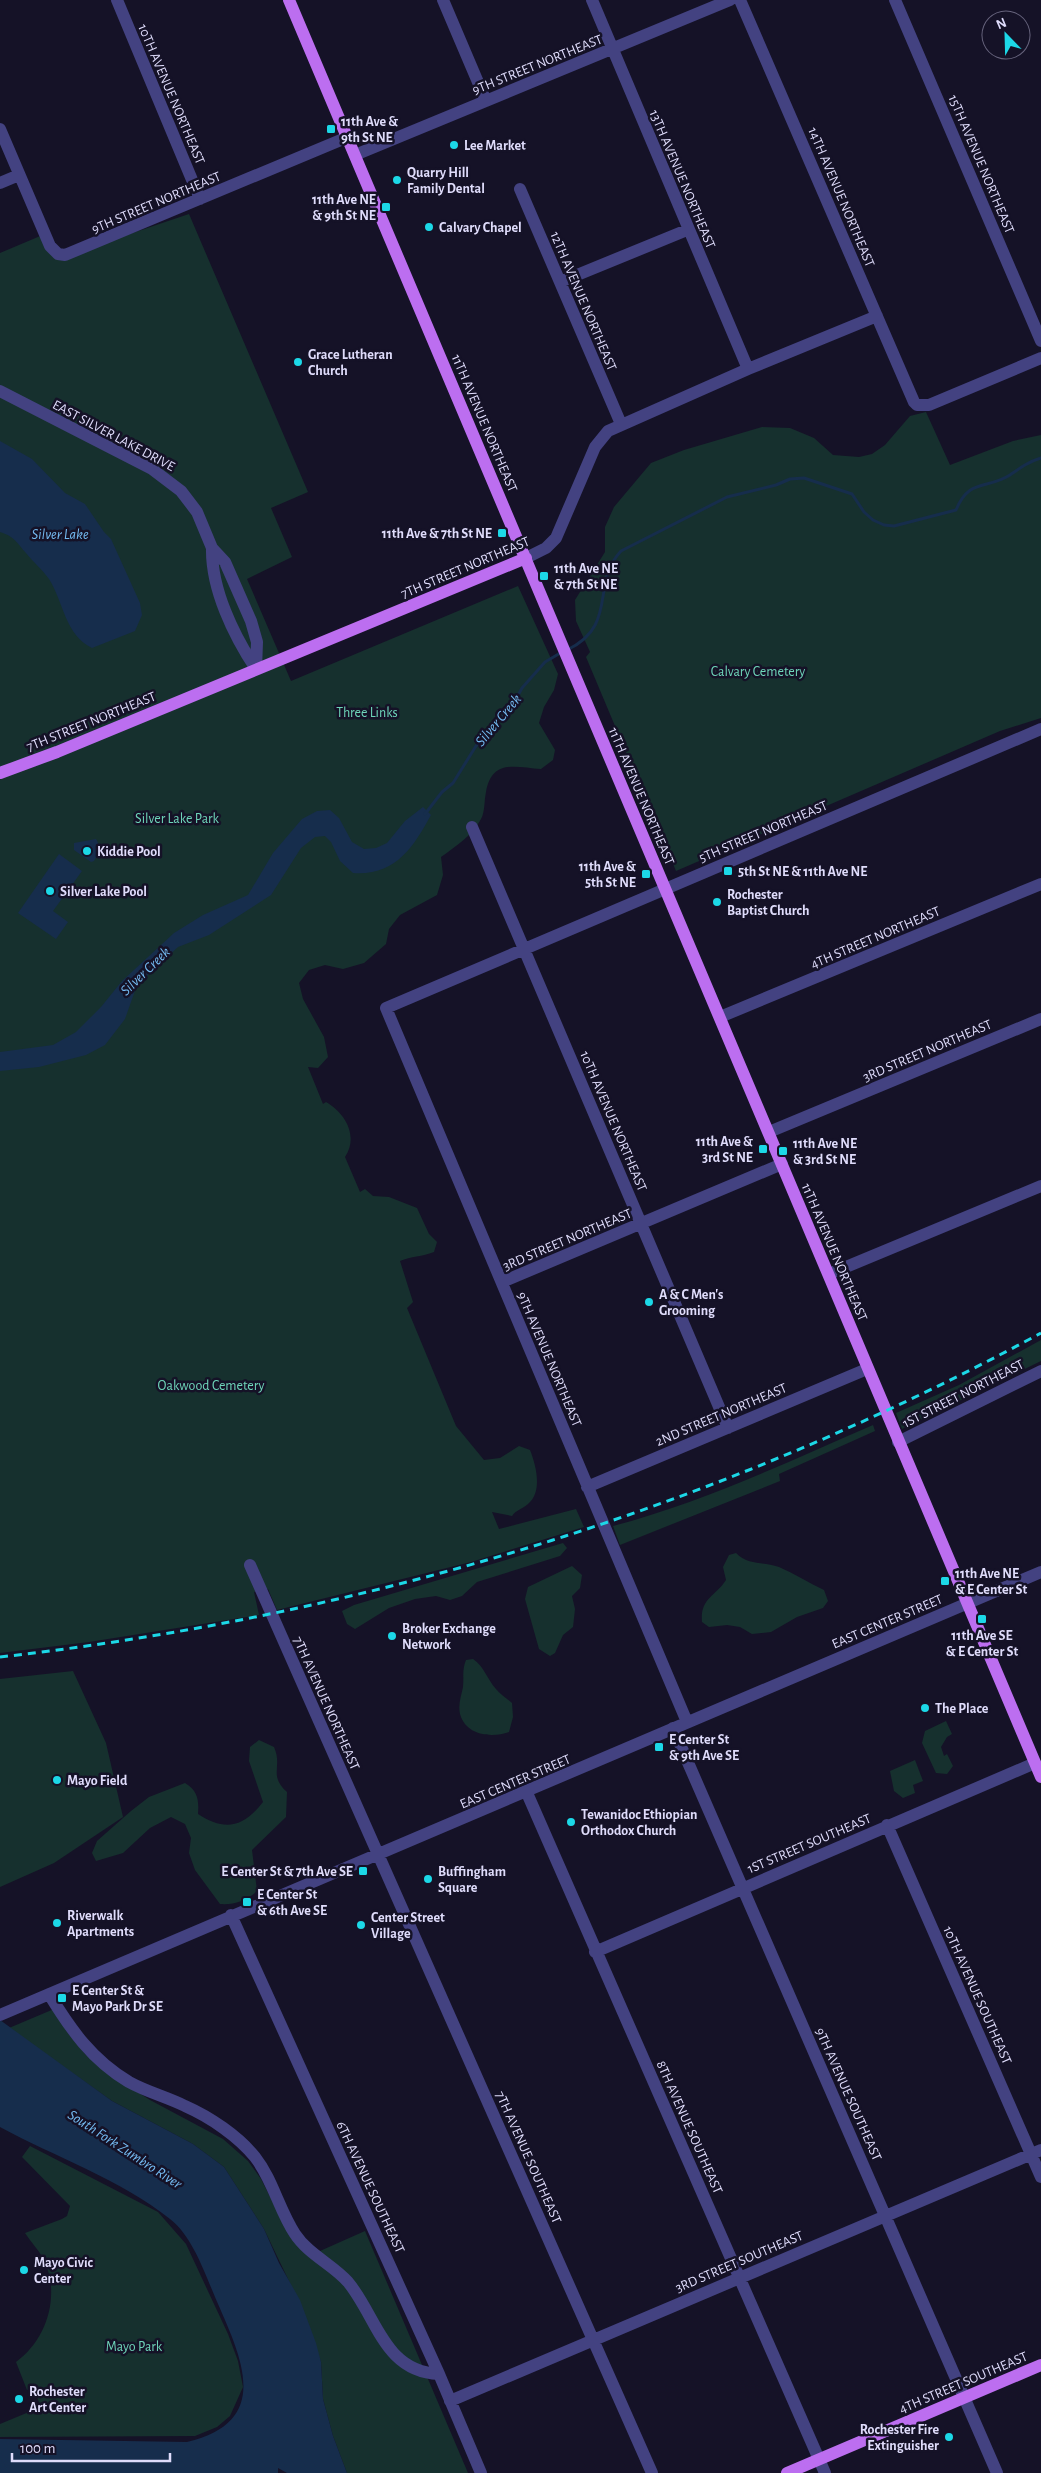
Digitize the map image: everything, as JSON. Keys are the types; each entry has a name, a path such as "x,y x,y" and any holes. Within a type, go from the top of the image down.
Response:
{"main road":[{"name":"11TH AVENUE NORTHEAST","path":"288,0 1041,1777"},
{"name":"7TH STREET NORTHEAST","path":"0,773 57,752 526,558"},
{"name":"4TH STREET SOUTHEAST","path":"787,2473 1041,2365"}],"street":[{"name":"10TH AVENUE NORTHEAST","path":"117,0 200,199"},
{"path":"443,0 486,101"},
{"name":"13TH AVENUE NORTHEAST","path":"592,0 748,369"},
{"name":"9TH STREET NORTHEAST","path":"355,155 730,0"},
{"name":"14TH AVENUE NORTHEAST","path":"740,0 911,396 917,405 929,405 1041,358"},
{"name":"15TH AVENUE NORTHEAST","path":"895,0 1041,340"},
{"path":"0,129 19,175 0,183"},
{"name":"9TH STREET NORTHEAST","path":"19,175 50,246 58,254 73,253 348,138"},
{"name":"12TH AVENUE NORTHEAST","path":"520,189 621,424"},
{"path":"560,282 688,230"},
{"name":"7TH STREET NORTHEAST","path":"526,558 546,548 556,538 595,447 608,430 748,369 877,316"},
{"name":"EAST SILVER LAKE DRIVE","path":"0,391 165,478 189,500 212,548 225,562 251,622 257,642 256,669"},
{"name":"EAST SILVER LAKE DRIVE","path":"212,548 212,564 218,589 243,650 256,669"},
{"name":"5TH STREET NORTHEAST","path":"386,1008 1041,729"},
{"name":"10TH AVENUE NORTHEAST","path":"472,827 728,1428"},
{"name":"4TH STREET NORTHEAST","path":"720,1017 1041,884"},
{"name":"9TH AVENUE NORTHEAST","path":"386,1008 687,1722"},
{"name":"3RD STREET NORTHEAST","path":"769,1132 1041,1018"},
{"name":"3RD STREET NORTHEAST","path":"502,1282 782,1164"},
{"path":"829,1274 1041,1186"},
{"name":"2ND STREET NORTHEAST","path":"587,1487 867,1369"},
{"name":"1ST STREET NORTHEAST","path":"898,1442 1041,1370"},
{"name":"7TH AVENUE NORTHEAST","path":"250,1565 270,1615 379,1854"},
{"name":"EAST CENTER STREET","path":"0,2015 231,1915 527,1793 673,1728 1041,1572"},
{"name":"9TH AVENUE SOUTHEAST","path":"673,1728 997,2473"},
{"name":"1ST STREET SOUTHEAST","path":"595,1952 1035,1763"},
{"name":"8TH AVENUE SOUTHEAST","path":"527,1793 595,1952 741,2277 825,2473"},
{"name":"10TH AVENUE SOUTHEAST","path":"887,1826 1036,2152 1041,2177"},
{"name":"7TH AVENUE SOUTHEAST","path":"379,1854 414,1939 594,2339 652,2473"},
{"name":"6TH AVENUE SOUTHEAST","path":"231,1915 440,2374 481,2473"},
{"path":"49,1994 75,2035 106,2067 131,2083 194,2111 237,2140 255,2156 265,2172 285,2218 296,2236 348,2282 361,2301 382,2340 404,2362 418,2370 440,2374"},
{"name":"3RD STREET SOUTHEAST","path":"450,2400 1036,2152"}],"green space":[{"path":"189,214 308,492 271,508 292,557 247,579 291,681 518,586 558,674 554,690 544,707 539,723 555,750 553,760 541,769 506,767 493,774 489,781 483,813 478,825 463,840 441,857 443,875 437,895 400,915 389,929 386,944 364,963 343,969 325,965 309,970 299,983 303,999 324,1037 328,1057 318,1068 308,1067 323,1104 326,1102 339,1112 348,1126 351,1141 345,1157 360,1192 365,1189 373,1196 389,1197 417,1208 429,1234 437,1242 434,1252 400,1261 413,1302 407,1308 456,1426 484,1460 500,1458 519,1446 530,1450 537,1478 533,1499 512,1516 492,1512 499,1529 576,1509 584,1527 471,1562 277,1610 268,1589 254,1592 259,1615 89,1642 0,1653 0,253 45,234 50,246 73,253"},
{"name":"Calvary Cemetery","path":"926,412 950,465 1013,441 1041,435 1041,718 1000,731 676,871 586,657 590,652 576,621 575,600 605,552 605,527 614,507 651,463 684,450 762,427 790,428 814,438 833,455 859,457 872,454 885,445 910,416"},
{"path":"1041,1340 1041,1361 902,1429 896,1413 959,1385"},
{"path":"873,1425 875,1431 779,1474 780,1481 620,1545 613,1526 712,1493"},
{"path":"563,1543 567,1548 560,1556 477,1582 462,1596 450,1600 436,1596 415,1599 389,1608 355,1629 347,1624 342,1611 354,1605"},
{"path":"736,1553 746,1560 779,1567 824,1590 828,1601 823,1608 797,1617 771,1632 752,1634 740,1627 727,1625 709,1627 702,1622 703,1608 709,1598 726,1580 723,1567 729,1555"},
{"path":"572,1566 582,1575 580,1588 572,1596 575,1609 573,1627 563,1635 555,1653 550,1656 539,1649 525,1599 528,1587"},
{"path":"473,1659 480,1665 498,1691 512,1703 513,1717 509,1732 495,1735 480,1734 468,1727 463,1721 459,1707 464,1667 466,1660"},
{"name":"Mayo Field","path":"73,1671 106,1743 123,1817 54,1863 0,1887 0,1679"},
{"path":"946,1721 952,1734 947,1737 941,1747 944,1756 947,1754 953,1766 947,1774 936,1773 922,1743 925,1731"},
{"path":"259,1740 274,1747 278,1781 287,1792 286,1817 252,1850 257,1891 249,1897 240,1902 220,1904 195,1870 189,1853 191,1838 185,1824 171,1817 150,1828 123,1853 96,1861 92,1853 97,1841 131,1811 149,1797 185,1783 193,1789 197,1796 198,1814 208,1820 225,1825 241,1822 249,1817 263,1802 249,1761 250,1747"},
{"path":"915,1760 923,1781 913,1785 915,1793 903,1798 894,1791 890,1771"},
{"path":"54,2009 67,2032 85,2054 102,2069 150,2100 223,2139 248,2161 261,2179 287,2230 320,2251 365,2231 468,2473 347,2473 333,2436 323,2399 321,2362 289,2281 264,2229 224,2167 193,2144 112,2101 9,2028"},
{"name":"Mayo Park","path":"30,2146 158,2212 186,2244 228,2334 238,2361 243,2387 230,2416 217,2427 195,2436 0,2437 0,2424 41,2407 33,2388 27,2390 16,2362 36,2341 43,2328 51,2300 51,2286 43,2258 25,2233 67,2216 70,2206 22,2157"}],"water":[{"name":"Silver Lake","path":"0,441 32,459 65,493 85,504 111,539 140,603 142,615 135,631 92,648 83,642 70,627 54,588 46,575 15,540 0,532"},
{"path":"423,807 431,815 417,838 401,857 391,865 380,870 368,873 353,873 340,861 331,842 325,836 315,837 301,848 271,895 209,935 178,947 137,985 125,1019 105,1045 86,1055 39,1067 0,1071 0,1052 53,1045 76,1032 101,1007 122,981 174,933 203,915 248,895 273,853 302,819 317,811 330,810 339,818 352,842 364,849 376,848 387,843 405,821"},
{"name":"Kiddie Pool","path":"96,839 98,850 94,861 91,862 74,850 74,843"},
{"name":"Silver Lake Pool","path":"59,854 82,871 53,911 68,922 56,939 18,913"},
{"name":"South Fork Zumbro River","path":"0,2020 112,2101 193,2144 224,2167 264,2229 279,2263 300,2300 316,2343 321,2362 323,2399 333,2436 347,2473 287,2473 278,2468 278,2473 0,2473 0,2439 187,2442 215,2432 232,2418 241,2402 243,2383 240,2362 224,2318 197,2255 178,2226 151,2205 109,2180 0,2127"}],"waterway":[{"name":"Silver Creek","path":"567,650 583,640 593,629 599,616 607,577 612,564 621,551 727,497 776,485 790,479 804,478 852,494 864,512 873,520 884,525 894,526 956,510 961,500 972,489 1010,475 1028,463 1041,458"},
{"name":"Silver Creek","path":"425,814 442,792 453,783 476,746 511,708 522,688 545,662 562,652"}],"railway":[{"path":"0,1657 136,1638 271,1614 405,1583 536,1545 666,1502 793,1452 919,1395 1041,1333"}],"place":[{"name":"11th Ave & 9th St NE","path":"331,129"},
{"name":"Lee Market","path":"454,145"},
{"name":"Quarry Hill Family Dental","path":"397,180"},
{"name":"11th Ave NE & 9th St NE","path":"386,207"},
{"name":"Calvary Chapel","path":"429,227"},
{"name":"Grace Lutheran Church","path":"298,362"},
{"name":"11th Ave & 7th St NE","path":"502,533"},
{"name":"11th Ave NE & 7th St NE","path":"544,576"},
{"name":"Kiddie Pool","path":"87,851"},
{"name":"5th St NE & 11th Ave NE","path":"728,871"},
{"name":"11th Ave & 5th St NE","path":"646,874"},
{"name":"Silver Lake Pool","path":"50,891"},
{"name":"Rochester Baptist Church","path":"717,902"},
{"name":"11th Ave & 3rd St NE","path":"763,1149"},
{"name":"11th Ave NE & 3rd St NE","path":"783,1151"},
{"name":"A & C Men's Grooming","path":"649,1302"},
{"name":"11th Ave NE & E Center St","path":"945,1581"},
{"name":"11th Ave SE & E Center St","path":"982,1619"},
{"name":"Broker Exchange Network","path":"392,1636"},
{"name":"The Place","path":"925,1708"},
{"name":"E Center St & 9th Ave SE","path":"659,1747"},
{"name":"Mayo Field","path":"57,1780"},
{"name":"Tewanidoc Ethiopian Orthodox Church","path":"571,1822"},
{"name":"E Center St & 7th Ave SE","path":"363,1871"},
{"name":"Buffingham Square","path":"428,1879"},
{"name":"E Center St & 6th Ave SE","path":"247,1902"},
{"name":"Riverwalk Apartments","path":"57,1923"},
{"name":"Center Street Village","path":"361,1925"},
{"name":"E Center St & Mayo Park Dr SE","path":"62,1998"},
{"name":"Mayo Civic Center","path":"24,2270"},
{"name":"Rochester Art Center","path":"19,2399"},
{"name":"Rochester Fire Extinguisher","path":"949,2437"}],"park label":[{"name":"Three Links","path":"367,712"},
{"name":"Silver Lake Park","path":"177,818"},
{"name":"Oakwood Cemetery","path":"211,1385"}]}
